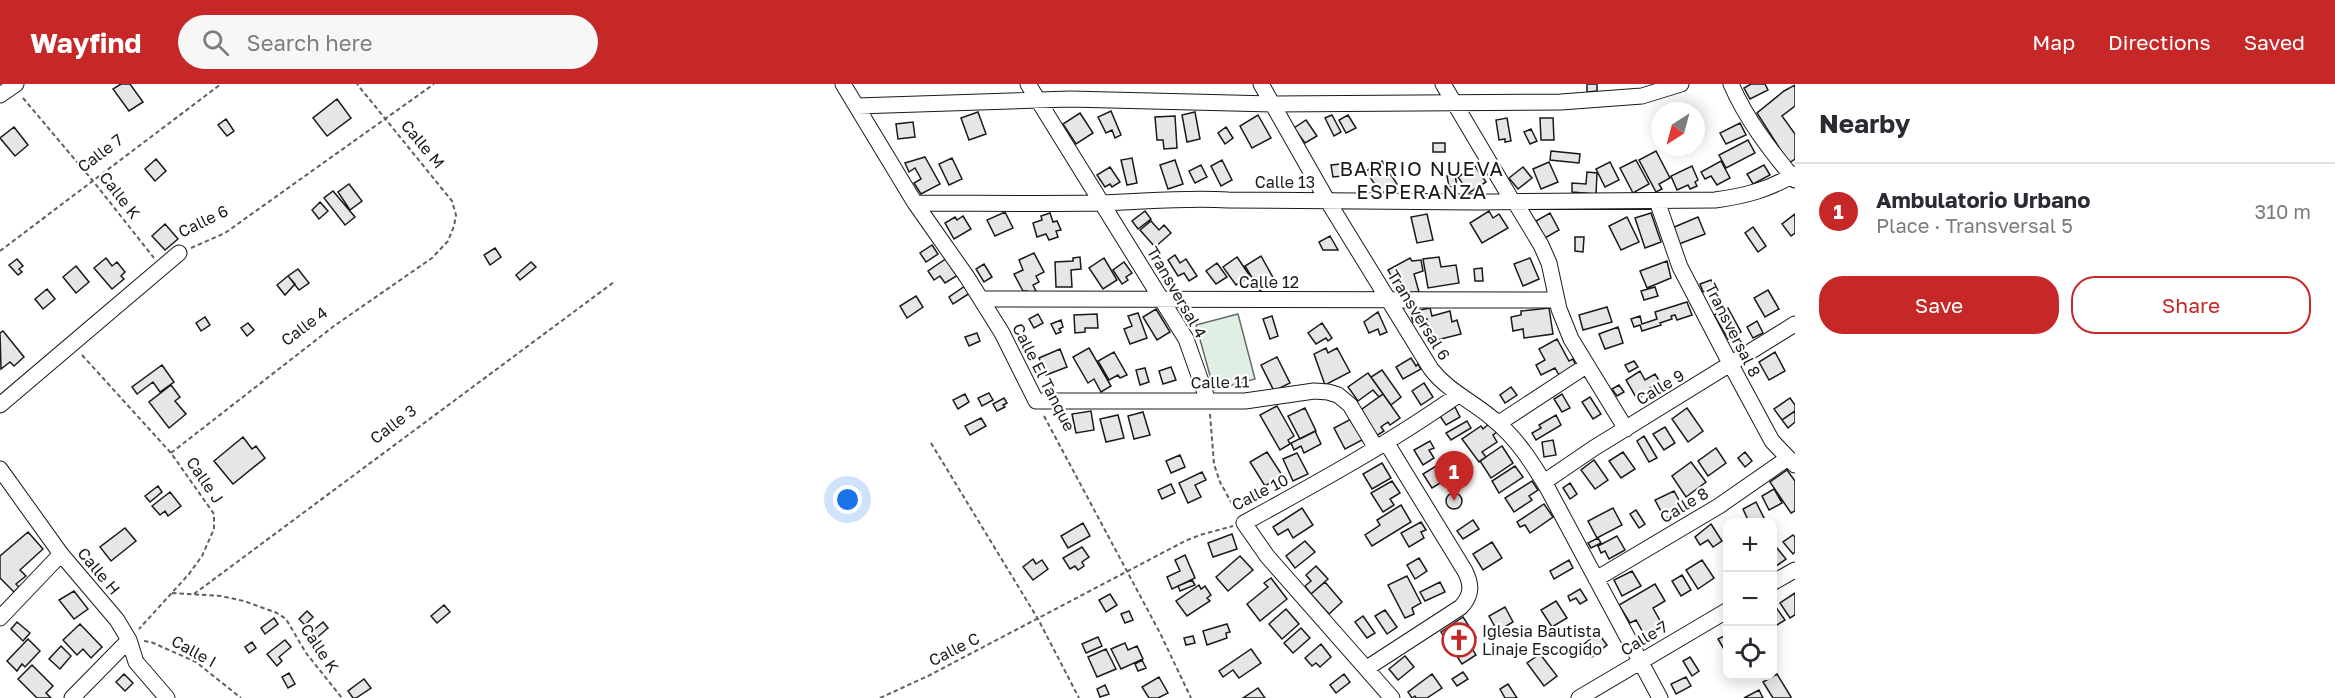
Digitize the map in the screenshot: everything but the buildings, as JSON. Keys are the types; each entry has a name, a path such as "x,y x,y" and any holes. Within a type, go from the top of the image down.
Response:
{"street":[{"name":"Calle El Tanque","path":"843,84 915,203 1002,333 1036,401"},
{"name":"Transversal 4","path":"1028,84 1186,339 1208,401"},
{"name":"Transversal 6","path":"1261,84 1327,200 1431,369 1458,395 1498,423 1520,447 1544,482 1660,698"},
{"path":"1443,84 1541,245 1552,273 1557,300 1571,339 1626,429"},
{"path":"857,106 1038,100 1273,104 1561,102 1642,96 1682,84"},
{"path":"1731,84 1738,101 1763,140 1794,177"},
{"path":"0,95 14,85"},
{"name":"Calle 13","path":"915,203 1102,203 1189,197 1228,200 1514,202 1714,200 1764,191 1794,177"},
{"name":"Transversal 8","path":"1657,201 1680,267 1764,429 1791,461"},
{"name":"Calle 6","path":"0,405 179,252"},
{"name":"Calle 12","path":"981,299 1557,300"},
{"name":"Calle 9","path":"1544,482 1795,324"},
{"path":"1498,423 1586,366"},
{"name":"Calle 11","path":"1036,401 1245,401 1314,391 1338,395 1350,405 1381,445 1469,579 1470,594 1461,607 1366,668"},
{"name":"Calle 10","path":"1244,523 1381,445 1458,395"},
{"name":"Calle 8","path":"1596,579 1791,461"},
{"name":"Calle H","path":"0,469 61,555 117,621 129,640 136,662 168,698"},
{"path":"1244,523 1267,556 1392,698"},
{"path":"0,618 61,555"},
{"path":"1777,581 1795,570"},
{"name":"Calle 7","path":"1579,698 1723,613"},
{"path":"72,698 129,640"}],"path":[{"name":"Calle 7","path":"0,250 221,84"},
{"name":"Calle M","path":"357,84 452,201 456,215 454,226"},
{"name":"Calle 6","path":"179,252 225,233 434,84"},
{"name":"Calle K","path":"14,85 161,267"},
{"name":"Calle 4","path":"171,453 333,326 432,258 448,241 454,226"},
{"name":"Calle 3","path":"194,594 614,282"},
{"name":"Calle J","path":"72,344 171,453 214,514 214,529 209,543 189,574 129,640"},
{"name":"Calle El Tanque","path":"1036,401 1160,633 1191,698"},
{"path":"1208,401 1214,464 1230,502 1244,523"},
{"path":"931,443 1038,619 1079,698"},
{"name":"Calle 10","path":"1038,619 1193,538 1244,523"},
{"name":"Calle K","path":"172,593 221,596 244,601 277,613 286,619 306,653 342,698"},
{"name":"Calle C","path":"880,698 1038,619"},
{"name":"Calle I","path":"129,640 151,642 196,662 241,698"}],"green space":[{"path":"1238,314 1255,379 1214,390 1196,325"}],"place":[{"name":"Ambulatorio Urbano","path":"1454,501"},
{"name":"Iglesia Bautista Linaje Escogido","path":"1459,640"}],"district":[{"name":"BARRIO NUEVA ESPERANZA","path":"1422,180"}]}
